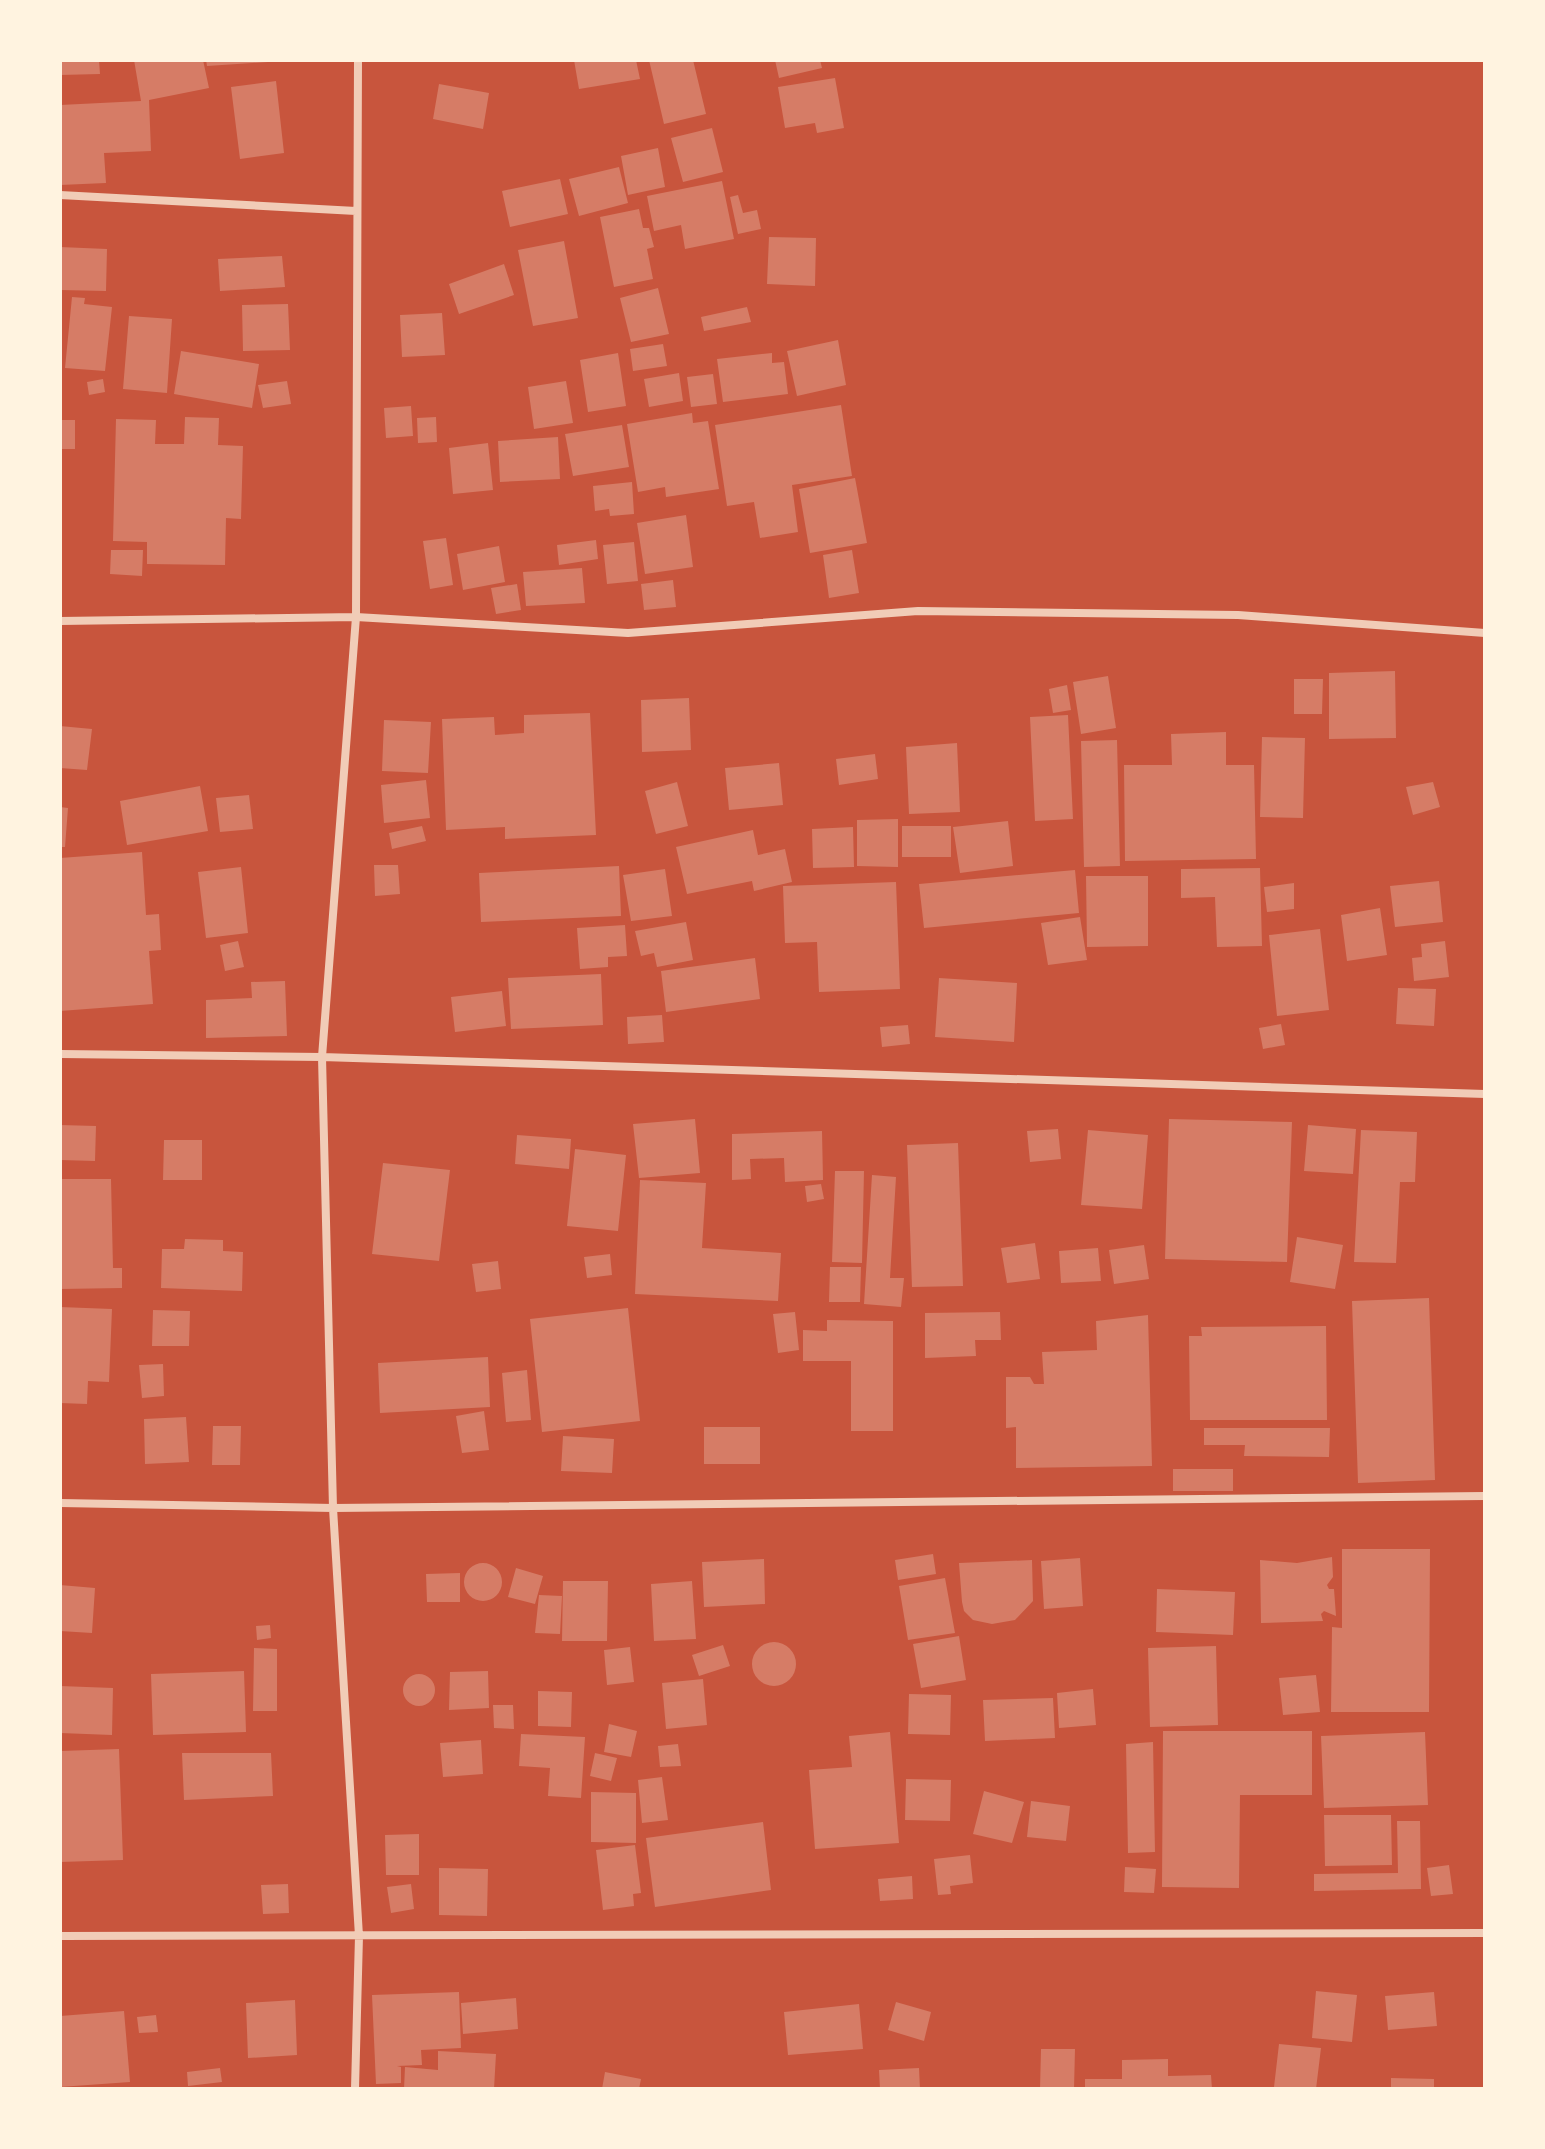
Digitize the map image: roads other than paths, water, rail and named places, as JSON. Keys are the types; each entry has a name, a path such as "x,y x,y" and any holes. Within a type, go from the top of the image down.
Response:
{"street":[{"path":"355,2089 359,1936 333,1508 322,1057 356,617 358,60"},
{"path":"60,195 356,211"},
{"path":"60,621 356,617 628,633 918,611 1238,615 1485,633"},
{"path":"60,1054 322,1057 1485,1094"},
{"path":"60,1503 333,1508 1485,1496"},
{"path":"60,1936 1485,1933"}]}
